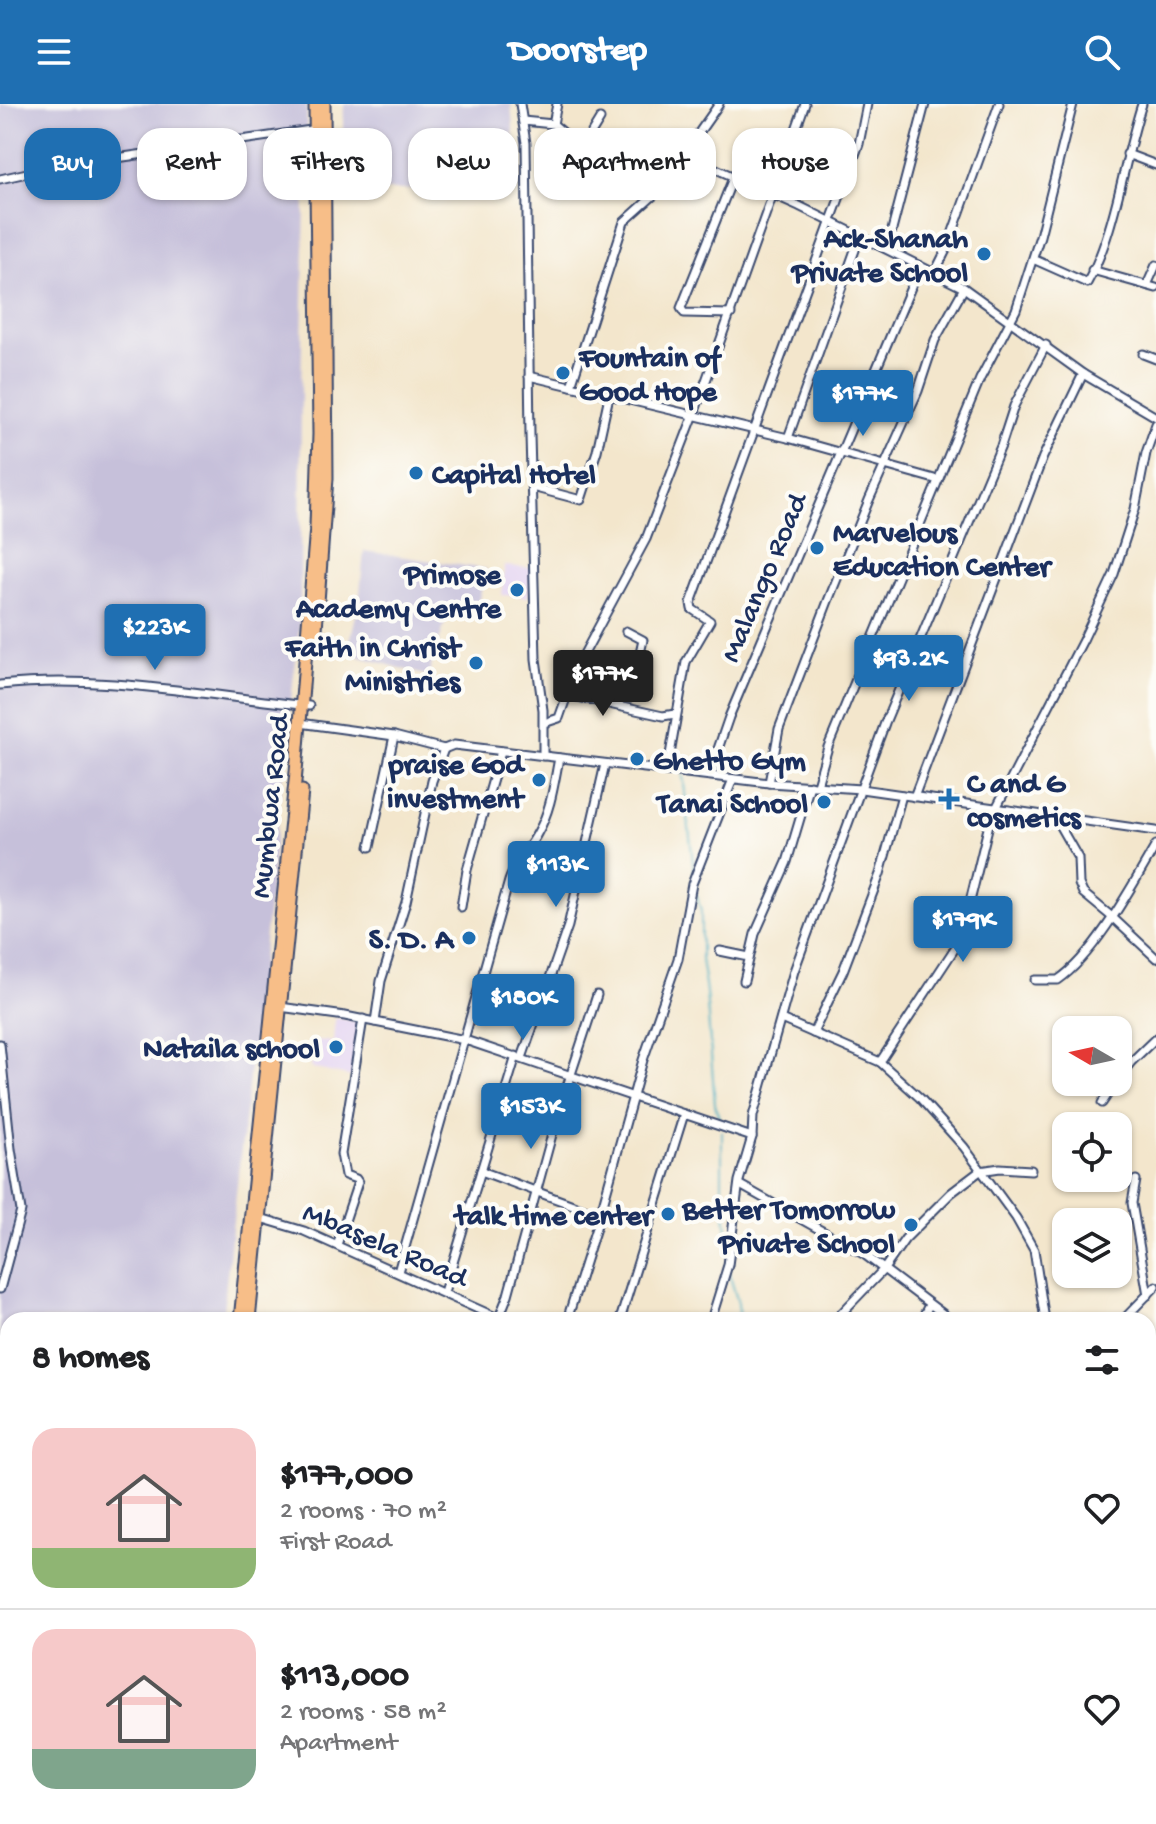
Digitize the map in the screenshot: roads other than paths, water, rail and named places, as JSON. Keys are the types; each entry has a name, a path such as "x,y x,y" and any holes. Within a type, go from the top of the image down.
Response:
{"main road":[{"name":"Mumbwa Road","path":"315,104 319,128"},
{"name":"Mumbwa Road","path":"319,128 324,104"},
{"name":"Mumbwa Road","path":"249,1312 254,1217 306,706 319,434 319,200"},
{"name":"Mumbwa Road","path":"241,1312 280,1007 304,723"}],"street":[{"path":"520,104 528,206 536,659 544,723 543,756"},
{"path":"553,124 557,104"},
{"path":"703,128 719,104"},
{"path":"796,128 805,104"},
{"path":"667,772 686,662 710,621 692,609 691,603 859,144 867,104"},
{"path":"887,249 925,104"},
{"path":"934,274 947,248 999,104"},
{"path":"744,981 755,934 787,862 828,747 980,379 1016,310 1033,259 1073,104"},
{"path":"1033,259 1087,283 1110,223 1142,104"},
{"path":"595,128 600,119"},
{"path":"523,121 553,124 558,128"},
{"path":"0,179 54,167 263,137"},
{"path":"1127,154 1156,165"},
{"path":"731,314 684,313 681,308 732,180"},
{"path":"571,386 620,230 648,200"},
{"path":"544,723 559,718 577,667 640,552 731,314 769,200"},
{"path":"782,200 964,288 1083,374 1156,417"},
{"path":"788,438 860,236"},
{"path":"1147,285 1156,265"},
{"name":"Malango Road","path":"709,775 729,717 920,266"},
{"path":"1092,270 1156,288"},
{"path":"769,783 779,729 828,601 918,391 940,329 964,288"},
{"path":"713,1312 728,1265 740,1176 752,1137 757,1101 794,971 910,662 1001,446 1014,406 1046,345"},
{"path":"1143,354 1156,359"},
{"path":"914,797 1047,446 1083,374"},
{"path":"529,376 788,438 938,480"},
{"path":"532,487 581,500 597,451 609,396"},
{"path":"880,1062 955,948 964,926 980,854 995,808 1114,574 1135,509 1146,453 1156,424"},
{"path":"616,705 626,670 639,658 643,640 626,631"},
{"path":"0,685 34,681 137,686 306,706"},
{"path":"568,695 663,716 675,714"},
{"path":"304,723 394,736 444,749 454,745 667,772 861,789 1156,831"},
{"path":"370,847 394,736"},
{"path":"375,1022 381,981 406,902 432,781 444,749"},
{"path":"461,907 472,851 501,751"},
{"path":"398,1272 509,881 515,864 537,835 545,818 559,758"},
{"path":"444,1292 519,1057 574,902 605,764"},
{"path":"570,1312 648,1042 678,959 692,884 733,779"},
{"path":"813,1033 843,971 880,874 902,795"},
{"path":"1054,816 1078,858 1079,884 1083,893 1156,958"},
{"path":"1035,980 1050,982 1063,976 1112,917 1156,845"},
{"path":"720,951 749,957"},
{"path":"502,1312 570,1074 597,995"},
{"path":"280,1007 363,1019 465,1040 752,1137"},
{"path":"337,1245 358,1182 345,1175 341,1154 363,1019"},
{"path":"781,1019 880,1062 920,1098 964,1147 1016,1218 1034,1250 1044,1312"},
{"path":"1132,1061 1156,1038"},
{"path":"0,1044 21,1211 0,1289"},
{"path":"1102,1103 1107,1096"},
{"path":"622,1312 684,1114"},
{"path":"843,1312 938,1205 980,1171 1000,1168 1031,1170"},
{"path":"481,1171 600,1215"},
{"path":"1136,1180 1132,1203 1148,1295"},
{"path":"740,1185 842,1241 939,1312"},
{"name":"Mbasela Road","path":"254,1217 304,1231 485,1312"},
{"path":"1131,1312 1156,1286"},
{"path":"925,1312 929,1305"}],"waterway":[{"path":"683,775 694,872"},
{"path":"695,890 701,911 701,959 715,1104 721,1125"},
{"path":"722,1131 722,1185 728,1240"},
{"path":"728,1270 739,1312"}],"place":[{"name":"Ack-Shanah Private School","path":"984,254"},
{"name":"Fountain of Good Hope","path":"563,373"},
{"name":"Capital Hotel","path":"416,473"},
{"name":"Marvelous Education Center","path":"817,548"},
{"name":"Primose Academy Centre","path":"517,590"},
{"name":"Faith in Christ Ministries","path":"476,663"},
{"name":"Ghetto Gym","path":"637,759"},
{"name":"praise God investment","path":"539,780"},
{"name":"C and G cosmetics","path":"949,799"},
{"name":"Tanai School","path":"824,802"},
{"name":"S. D. A","path":"469,938"},
{"name":"Nataila school","path":"336,1047"},
{"name":"talk time center","path":"668,1214"},
{"name":"Better Tomorrow Private School","path":"911,1225"}]}
